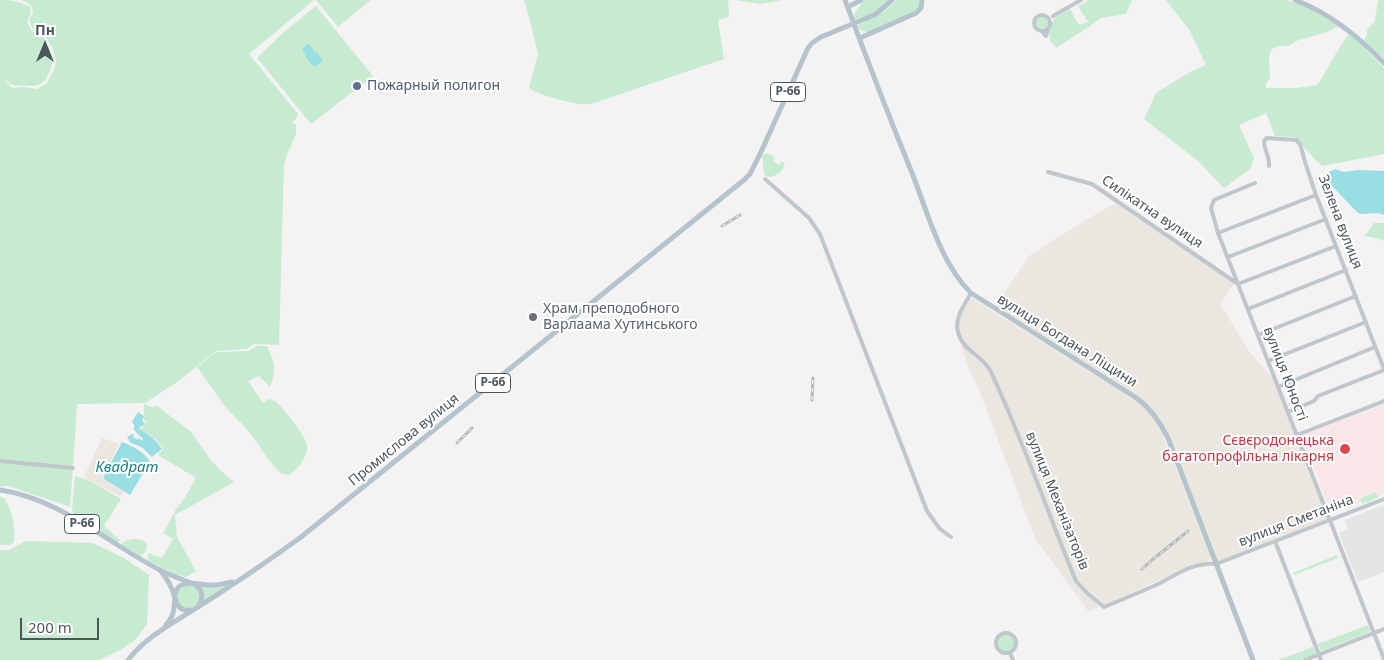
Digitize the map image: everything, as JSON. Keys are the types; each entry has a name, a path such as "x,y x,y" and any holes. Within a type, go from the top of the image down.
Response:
{"main road":[{"path":"845,0 848,7 861,0"},
{"name":"Промислова вулиця","path":"158,632 285,549 744,180 750,174 761,152 808,48 821,36 876,14 892,0"},
{"path":"860,38 916,13 921,8 922,0"},
{"path":"1295,0 1335,20 1384,63"},
{"name":"вулиця Богдана Ліщини","path":"848,7 942,249 956,276 971,293 1138,399 1152,411 1168,438 1253,660"},
{"name":"Р-66","path":"0,490 23,495 50,506 160,570 190,582"},
{"path":"160,570 170,585 175,599 178,606 182,609 196,608 201,603 202,592 200,588 190,582 178,587 175,599"},
{"name":"Промислова вулиця","path":"190,582 212,585 238,580"},
{"name":"Промислова вулиця","path":"128,660 171,619 174,613 175,599"}],"street":[{"path":"1054,16 1041,15 1037,17 1034,20 1038,29 1049,25 1054,16 1081,0"},
{"path":"1045,16 1049,25"},
{"name":"Зелена вулиця","path":"1269,166 1270,160 1264,144 1267,138 1296,140 1300,144 1316,195 1384,369"},
{"name":"Силікатна вулиця","path":"1048,172 1092,184 1238,284"},
{"path":"765,179 809,218 820,234 928,512 940,529 951,537"},
{"name":"вулиця Юності","path":"1255,184 1214,200 1211,208 1218,232 1384,660"},
{"path":"1218,232 1316,195"},
{"path":"1228,257 1326,219"},
{"path":"1238,284 1336,246"},
{"path":"1248,309 1346,270"},
{"name":"вулиця Механізаторів","path":"971,293 958,315 956,324 958,333 964,345 987,364 1008,408 1076,581 1104,607 1188,569 1210,563 1216,564"},
{"path":"1258,335 1356,296"},
{"path":"1268,361 1366,322"},
{"path":"1278,386 1375,347"},
{"path":"1288,412 1314,401 1318,396 1384,369"},
{"path":"1297,435 1384,401"},
{"path":"0,461 73,468"},
{"name":"вулиця Сметаніна","path":"1216,564 1384,499"},
{"path":"1275,541 1321,660"},
{"path":"1304,660 1384,629"},
{"path":"1008,653 1014,649 1016,641 1012,634 1003,633 997,637 995,645 999,651 1008,653 1013,660"}],"shaded area":[{"path":"1116,203 1235,283 1220,304 1249,351 1273,379 1328,519 1217,562 1155,413 995,307 1029,256"},
{"path":"972,298 1143,405 1159,425 1211,558 1088,611 1035,538 978,387 968,367 961,345 958,325 961,314"},
{"name":"Сєвєродонецька багатопрофільна лікарня","path":"1384,404 1384,494 1340,510 1329,508 1302,436"},
{"path":"1383,505 1384,572 1358,582 1339,533 1348,529 1345,520"}],"green space":[{"path":"0,0 15,1 30,7 31,12 27,22 32,31 42,34 50,49 52,58 51,69 43,83 32,86 12,85 4,78 12,88 37,89 47,83 56,61 53,49 43,32 33,30 29,20 33,13 32,7 21,0 314,0 249,54 298,114 292,122 296,125 296,134 284,165 279,345 254,344 247,349 216,351 177,382 145,403 77,404 70,507 8,486 0,486"},
{"path":"316,0 371,0 338,27"},
{"path":"524,0 728,0 729,17 718,20 724,59 591,104 568,102 550,97 529,88 538,54"},
{"path":"735,0 782,0 761,4"},
{"path":"864,0 890,0 876,12 854,20 855,12"},
{"path":"896,0 920,0 921,3 916,12 869,32 858,28 857,26 885,11"},
{"path":"1089,0 1132,0 1126,14 1101,18 1056,48 1050,41 1049,32 1055,18 1070,9 1079,25 1088,22 1078,6"},
{"path":"1166,0 1287,0 1306,6 1338,26 1327,32 1296,41 1288,46 1278,46 1272,49 1269,60 1270,78 1266,83 1266,88 1296,88 1317,85 1349,34 1384,68 1384,154 1323,166 1317,162 1295,137 1275,136 1266,113 1239,125 1254,158 1250,169 1224,188 1198,161 1144,119 1156,93 1190,72 1206,65 1190,31"},
{"path":"1378,0 1384,0 1384,59 1364,40 1367,30 1375,21"},
{"path":"316,6 373,76 311,124 257,58 285,31"},
{"path":"1042,17 1048,23 1042,29 1036,23"},
{"path":"765,154 773,156 775,158 773,161 779,165 782,161 785,164 776,175 767,177 764,173 762,156"},
{"path":"1374,223 1384,223 1384,241 1365,236"},
{"path":"256,346 267,346 273,362 274,375 270,387 259,376 248,381 263,403 270,399 284,410 306,442 306,454 301,463 289,475 277,470 245,427 227,409 197,367 216,352 248,351"},
{"path":"144,404 152,407 157,406 190,431 211,460 234,482 175,515 177,537 196,571 186,577 149,561 147,556 149,553 162,558 173,539 163,533 196,478 158,455 163,449 159,442 139,429 146,425 144,420"},
{"path":"75,476 88,480 121,499 104,526 121,541 117,542 73,514"},
{"path":"1375,492 1379,497 1362,504 1360,500 1362,498"},
{"path":"0,497 4,498 10,508 13,519 14,542 10,545 0,545"},
{"path":"143,540 147,544 146,551 141,556 122,545 124,541"},
{"path":"26,541 93,543 124,558 149,575 147,624 136,639 121,650 99,660 0,660 0,550 9,550"},
{"path":"1337,555 1338,558 1294,575 1293,573"},
{"path":"189,585 197,589 201,597 197,605 189,609 181,605 177,597 181,589"},
{"path":"229,585 203,603 204,594 200,586"},
{"path":"1368,625 1370,632 1321,651 1318,644"},
{"path":"1006,634 1012,637 1015,643 1012,649 1006,652 1000,649 997,643 1000,637"},
{"path":"1313,647 1316,654 1300,660 1278,660"}],"sand":[{"path":"102,438 119,444 103,476 104,479 124,492 121,497 84,477"}],"water":[{"path":"307,44 310,45 315,53 316,51 323,61 314,67 302,49"},
{"path":"1335,169 1344,172 1359,170 1384,171 1384,215 1358,213 1326,180 1327,173"},
{"path":"138,412 144,416 142,421 145,423 139,429 152,438 162,449 152,457 143,448 130,442 127,437 132,434 138,440 139,438 142,441 143,439 134,430 132,422"},
{"name":"Квадрат","path":"122,442 142,452 150,462 130,495 104,479"}],"railway":[{"path":"722,226 740,215"},
{"path":"812,400 813,378"},
{"path":"457,443 472,428"},
{"path":"1142,569 1188,531"}],"place":[{"name":"Пожарный полигон","path":"357,86"},
{"name":"Храм преподобного Варлаама Хутинського","path":"533,317"},
{"name":"Сєвєродонецька багатопрофільна лікарня","path":"1345,449"}]}
